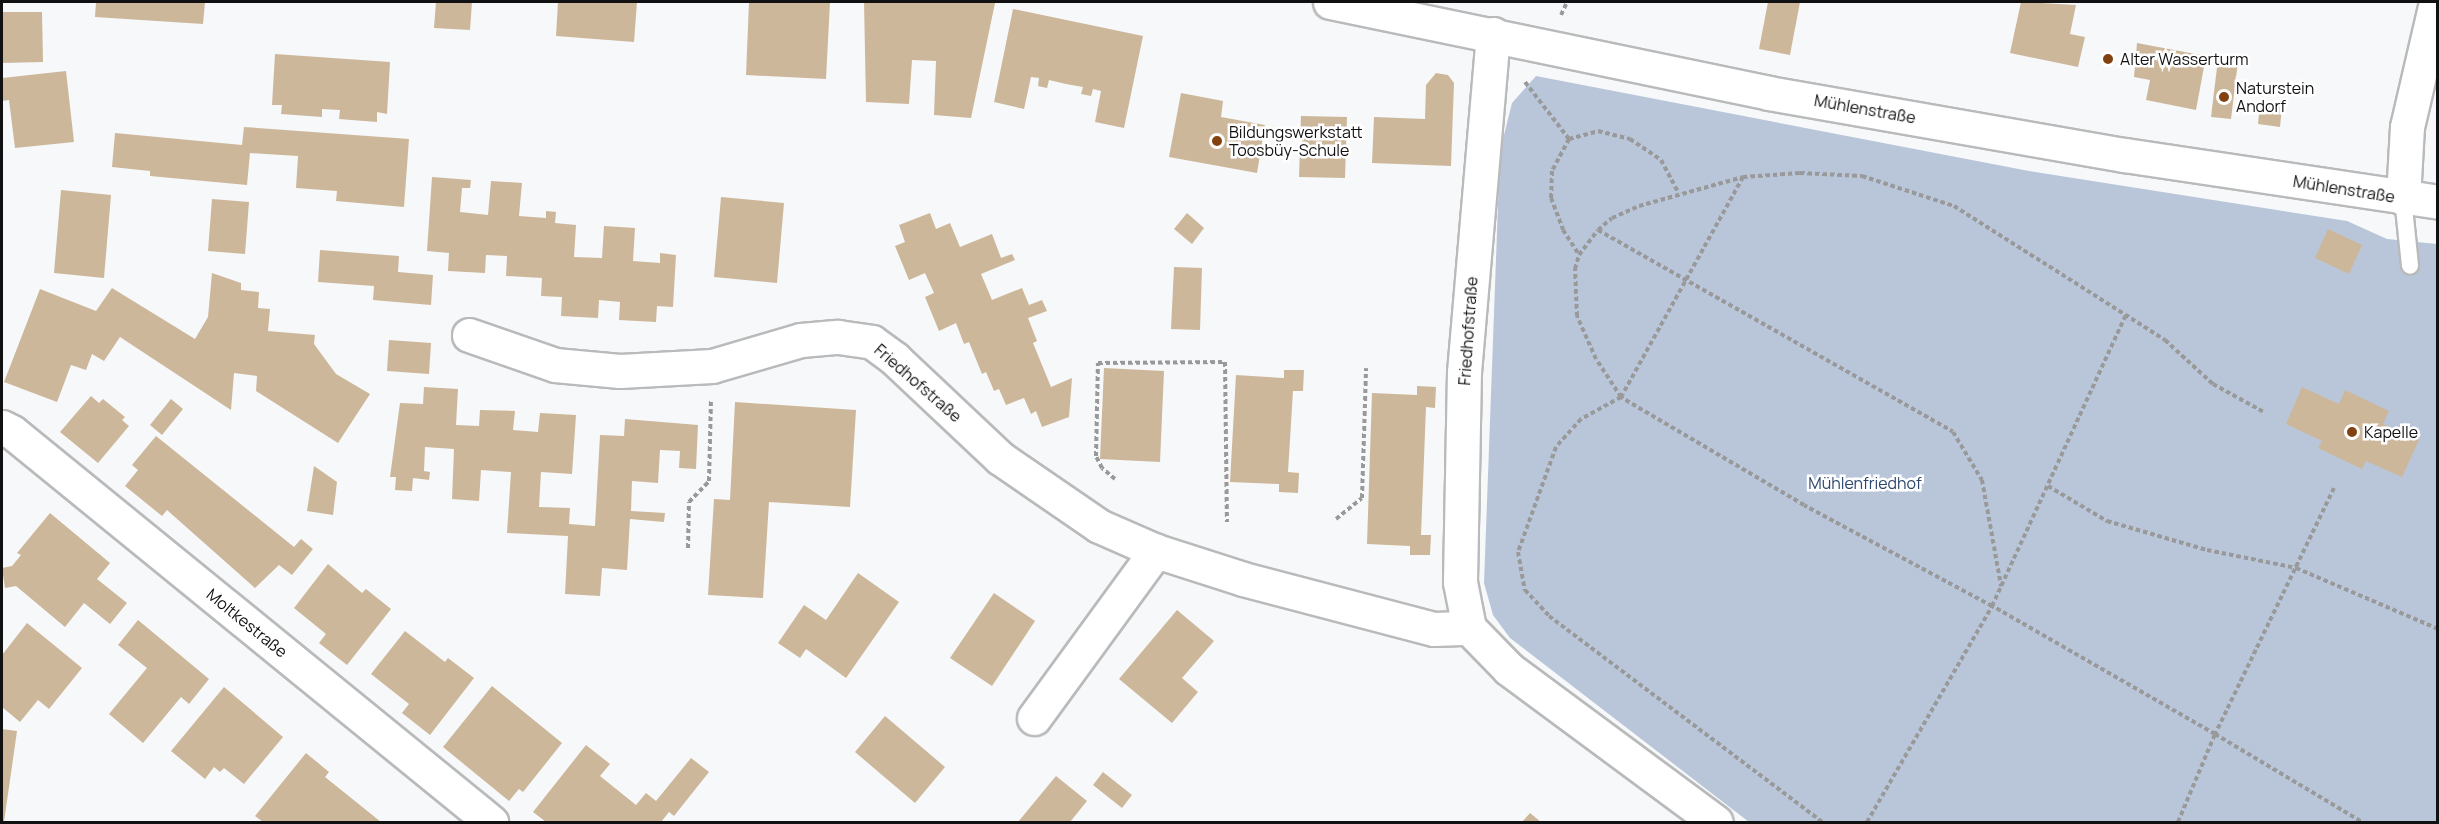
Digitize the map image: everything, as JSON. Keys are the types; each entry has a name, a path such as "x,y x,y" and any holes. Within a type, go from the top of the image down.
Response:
{"street":[{"name":"Mühlenstraße","path":"1330,2 1769,93 2125,155 2438,202"},
{"path":"2403,198 2407,127 2436,2"},
{"name":"Friedhofstraße","path":"470,335 555,365 620,371 712,366 801,340 838,337 872,342 895,359 1000,459 1099,526 1156,551 1392,619 1434,628 1469,628 1460,582 1464,372 1493,34"},
{"name":"Moltkestraße","path":"2,427 21,439 491,822"},
{"path":"1034,718 1156,551"},
{"path":"1469,628 1509,669 1716,822"}],"lane":[{"path":"2403,198 2410,266"}],"path":[{"path":"1493,34 1538,102 1569,139"},
{"path":"1579,255 1563,230 1551,198 1552,171 1569,139 1598,131 1630,139 1661,160 1679,194"},
{"path":"2264,412 2213,384 2165,340 1954,206 1862,176 1800,173 1743,177 1679,194 1611,218 1598,230 1579,255 1575,269 1577,316 1596,359 1621,398 1804,506 1992,606 2215,734 2362,822"},
{"path":"1743,177 1689,280 1621,398 1581,419 1556,447 1518,552 1526,590 1549,616 1822,822"},
{"path":"1598,230 1953,432 1982,480 2001,586"},
{"path":"1867,822 1992,606 2126,315"},
{"path":"1115,479 1102,468 1096,456 1098,363 1226,362 1227,522"},
{"path":"688,548 689,502 709,481 712,366"},
{"path":"1336,519 1362,498 1366,368"},
{"path":"2048,486 2107,521 2140,532 2295,568 2438,629"},
{"path":"2178,822 2215,734 2334,488"}],"green space":[{"name":"Mühlenfriedhof","path":"1536,76 2029,171 2347,221 2387,239 2437,244 2437,822 1749,822 1510,638 1493,615 1484,583 1500,151 1512,103"}],"building":[{"path":"96,2 205,2 203,24 95,17"},
{"path":"436,2 472,2 470,30 434,28"},
{"path":"558,2 637,2 634,42 556,36"},
{"path":"749,2 830,2 826,79 746,75"},
{"path":"864,2 995,3 971,118 934,115 936,61 912,60 909,104 866,102"},
{"path":"1768,2 1800,2 1790,55 1759,49"},
{"path":"2021,2 2076,5 2070,34 2085,37 2078,67 2010,53"},
{"path":"1013,9 1143,36 1124,128 1095,122 1101,91 1093,89 1091,96 1081,94 1083,87 1049,80 1047,88 1038,86 1039,78 1031,77 1024,109 994,102"},
{"path":"2,12 42,12 43,62 2,63"},
{"path":"2137,43 2206,56 2196,110 2146,100 2150,80 2134,77"},
{"path":"275,54 390,62 387,114 377,112 377,122 339,119 340,110 322,109 322,117 281,114 282,105 272,105"},
{"name":"Naturstein Andorf","path":"2218,59 2238,62 2231,119 2211,117"},
{"path":"66,71 74,142 15,148 9,100 2,101 2,78"},
{"path":"1436,73 1448,75 1454,83 1451,166 1372,163 1374,117 1425,119 1426,85"},
{"name":"Bildungswerkstatt Toosbüy-Schule","path":"1181,93 1223,101 1221,117 1265,125 1257,173 1169,157"},
{"path":"2260,104 2282,107 2280,127 2258,124"},
{"path":"1301,116 1347,117 1345,178 1299,177"},
{"path":"244,127 409,139 404,207 336,201 337,191 296,188 298,156 250,153 247,185 150,176 150,171 112,167 115,133 242,145"},
{"path":"432,177 471,180 470,188 462,188 460,212 488,215 491,181 522,183 519,216 546,218 546,211 556,212 555,223 576,225 574,257 602,258 604,226 635,228 633,261 660,263 660,253 676,255 673,307 657,306 656,322 619,320 620,302 599,300 598,318 561,316 562,297 541,296 542,278 506,276 507,256 486,255 485,273 448,271 449,253 427,251"},
{"path":"61,190 111,195 104,278 54,273"},
{"path":"721,197 784,203 777,283 714,277"},
{"path":"212,199 249,202 245,254 208,251"},
{"path":"930,213 936,229 950,223 960,247 992,234 1001,258 1012,254 1015,260 981,274 992,300 1022,288 1029,305 1042,300 1047,311 1028,318 1037,341 1033,343 1051,387 1072,378 1069,417 1042,427 1036,411 1031,414 1024,398 1006,405 999,389 994,391 986,372 982,374 969,342 964,344 956,323 939,331 925,297 934,293 925,273 909,280 895,246 905,242 899,225"},
{"path":"1187,213 1204,228 1192,244 1174,229"},
{"path":"2328,229 2362,245 2349,274 2315,258"},
{"path":"320,250 399,256 398,272 433,275 431,305 373,300 374,286 318,282"},
{"path":"1174,267 1202,268 1200,330 1171,329"},
{"path":"212,273 241,283 241,290 259,292 258,308 270,309 268,331 315,335 314,344 336,374 370,394 338,443 256,391 257,376 234,373 231,410 120,337 104,361 92,354 86,370 71,365 57,402 4,382 40,289 96,311 112,288 195,339 208,317"},
{"path":"389,340 431,343 429,374 387,371"},
{"path":"1104,368 1164,371 1160,462 1100,459"},
{"path":"1284,370 1304,370 1303,391 1293,391 1288,472 1299,473 1298,493 1279,492 1279,484 1230,482 1236,375 1284,378"},
{"path":"1417,386 1436,387 1435,408 1426,407 1421,535 1431,535 1430,555 1410,555 1410,546 1367,544 1372,393 1417,395"},
{"path":"424,387 458,389 456,425 479,426 480,410 515,411 513,430 538,432 540,413 576,415 572,474 541,472 539,507 570,508 569,524 595,526 600,435 624,436 625,419 698,425 696,469 679,468 680,451 660,450 658,483 632,481 631,511 665,513 664,522 630,519 627,570 602,568 600,596 565,594 568,536 507,533 511,472 481,470 479,501 452,499 454,449 425,447 424,471 430,472 429,480 413,478 412,491 395,490 396,477 390,477 400,403 423,404"},
{"name":"Kapelle","path":"2302,387 2339,404 2345,390 2389,411 2383,424 2419,440 2402,477 2366,461 2362,469 2318,448 2322,441 2286,424"},
{"path":"91,396 99,403 103,399 125,417 122,420 129,426 98,463 60,432"},
{"path":"171,399 183,409 162,435 150,425"},
{"path":"735,402 856,410 850,507 769,502 763,598 708,595 714,499 730,500"},
{"path":"156,436 294,547 301,539 313,549 292,575 279,565 255,588 167,510 162,516 125,486 138,470 132,465"},
{"path":"314,466 337,482 333,515 307,511"},
{"path":"50,513 110,563 97,579 127,603 110,624 84,603 65,627 16,586 5,588 2,568 12,566 21,555 17,553"},
{"path":"328,564 362,593 366,589 391,609 347,665 319,643 326,634 294,608"},
{"path":"858,573 899,602 846,678 806,649 800,658 778,643 804,605 826,620"},
{"path":"994,593 1035,621 992,686 950,658"},
{"path":"1177,610 1214,641 1182,678 1198,692 1172,723 1119,679"},
{"path":"138,620 209,679 189,704 181,697 143,743 109,714 147,668 118,645"},
{"path":"27,623 82,668 49,709 38,700 20,722 2,707 2,655"},
{"path":"405,631 445,662 448,658 474,678 430,735 402,713 409,704 371,674"},
{"path":"492,686 562,743 523,792 519,789 509,801 443,747"},
{"path":"224,687 283,737 244,784 224,768 220,772 214,767 205,779 171,751"},
{"path":"885,716 945,767 915,803 855,752"},
{"path":"2,729 17,731 4,822 2,822"},
{"path":"586,745 610,764 600,776 636,805 646,793 656,801 691,758 709,772 674,816 669,812 661,822 546,822 533,812"},
{"path":"306,753 329,772 325,777 381,822 263,822 255,816"},
{"path":"1103,772 1132,795 1122,808 1093,785"},
{"path":"1056,776 1087,801 1070,822 1018,822"},
{"path":"1530,813 1541,822 1522,822"}],"place":[{"name":"Alter Wasserturm","path":"2108,59"},
{"name":"Naturstein Andorf","path":"2224,97"},
{"name":"Bildungswerkstatt Toosbüy-Schule","path":"1217,141"},
{"name":"Kapelle","path":"2352,432"}]}
